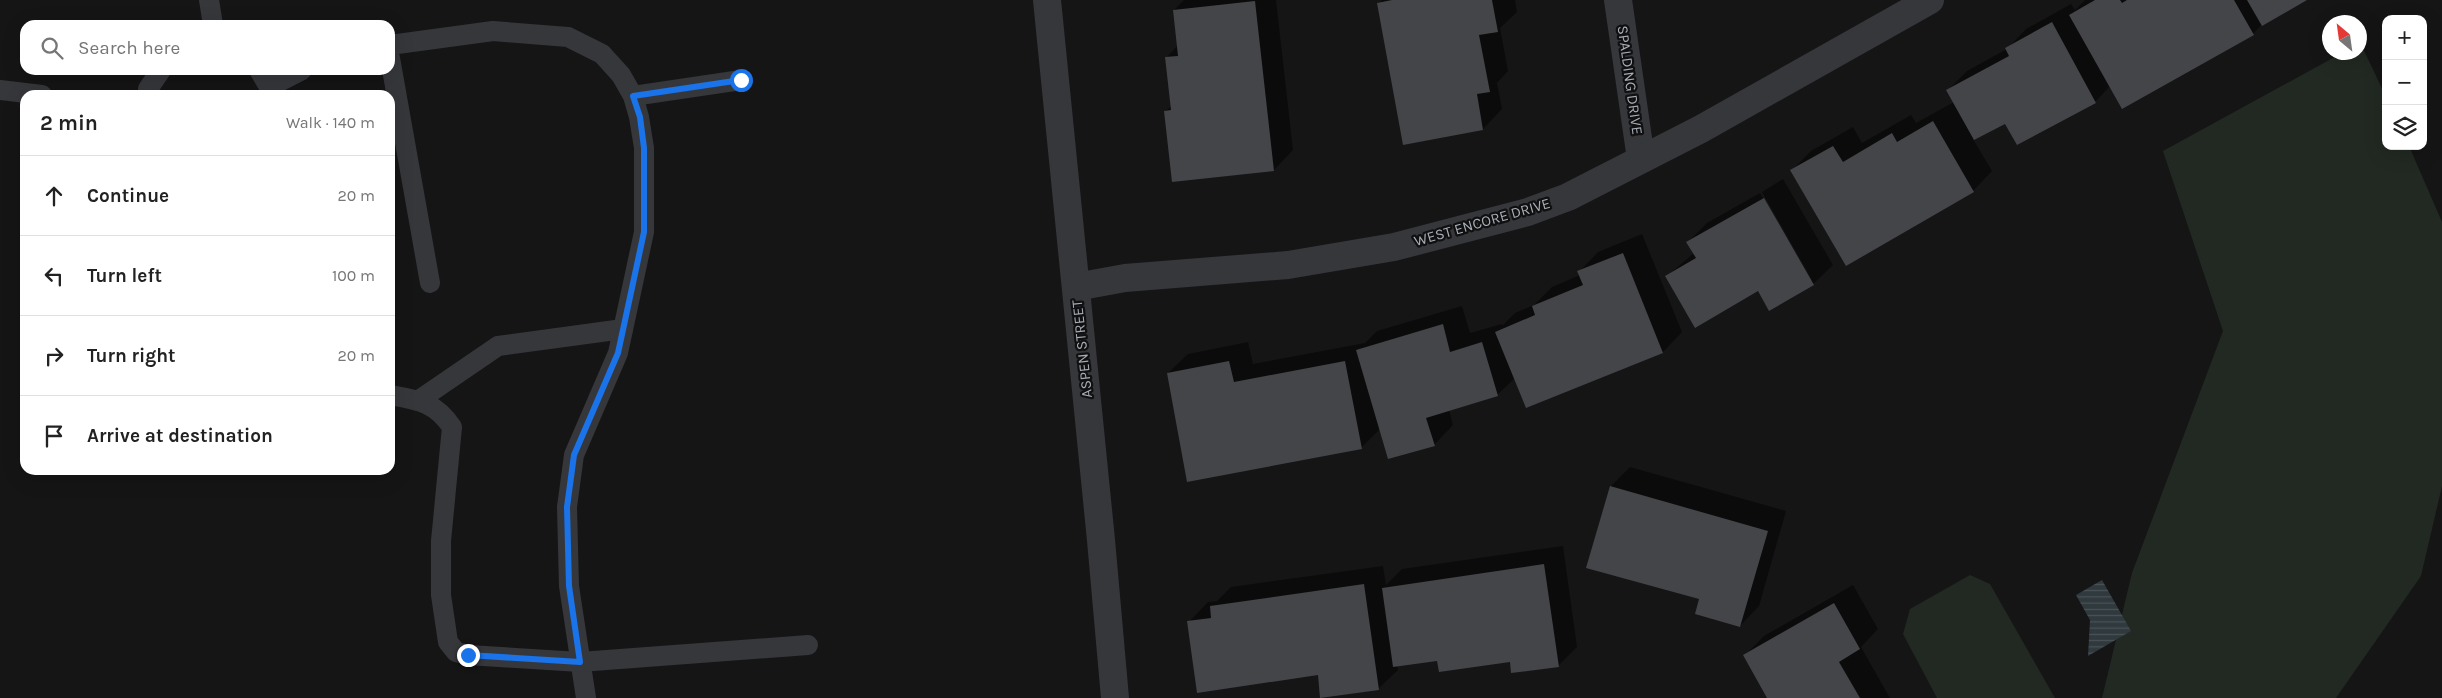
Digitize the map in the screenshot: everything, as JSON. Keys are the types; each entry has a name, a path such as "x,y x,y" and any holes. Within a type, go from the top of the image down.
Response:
{"street":[{"name":"ASPEN STREET","path":"1047,0 1115,698"},
{"name":"SPALDING DRIVE","path":"1618,0 1641,159"},
{"name":"WEST ENCORE DRIVE","path":"1076,287 1125,278 1288,265 1394,247 1528,212 1568,197 1701,129 1930,0"}],"lane":[{"path":"209,0 212,20"},
{"path":"395,44 493,31 568,37 602,54 621,75 633,96 640,117 644,148 644,232 618,353 574,455 567,507 569,586 586,698"},
{"path":"148,90 158,75"},
{"path":"266,84 289,75"},
{"path":"393,75 430,283"},
{"path":"633,96 741,80"},
{"path":"0,90 20,92"},
{"path":"419,400 498,346 623,329"},
{"path":"395,396 419,400 443,413 452,427 441,541 440,596 448,642 456,652 468,655 580,662 808,645"}],"shaded area":[{"path":"2367,57 2382,89 2382,150 2411,150 2442,222 2442,486 2421,576 2336,698 2102,698 2132,573 2223,331 2163,151 2329,60 2367,60"},
{"path":"1970,575 1990,584 2055,698 1937,698 1903,634 1910,609"},
{"path":"2102,580 2131,631 2088,656 2090,620 2076,595"}],"building":[{"path":"1392,0 1492,0 1498,32 1479,35 1490,92 1477,94 1483,130 1403,145 1377,3"},
{"path":"2095,0 2120,0 2122,3 2127,0 2234,0 2254,35 2122,109 2069,15"},
{"path":"2247,0 2307,0 2262,26"},
{"path":"1255,1 1274,171 1172,182 1164,111 1171,110 1165,57 1178,56 1173,10"},
{"path":"2052,22 2096,103 2017,145 2005,124 1974,140 1946,90 2009,56 2005,48"},
{"path":"1933,121 1974,192 1846,266 1790,170 1833,146 1843,162 1892,133 1897,142"},
{"path":"1764,198 1814,285 1769,311 1758,291 1695,328 1665,276 1696,258 1686,242"},
{"path":"1623,253 1663,353 1526,408 1495,332 1535,315 1532,306 1583,285 1577,271"},
{"path":"1443,324 1450,352 1482,342 1498,396 1426,418 1435,446 1388,459 1356,350"},
{"path":"1229,361 1234,382 1345,361 1362,449 1187,482 1167,373"},
{"path":"1610,486 1768,531 1740,627 1695,614 1699,599 1586,568"},
{"path":"1544,564 1559,667 1511,673 1510,662 1439,672 1437,661 1393,667 1382,588"},
{"path":"1364,584 1379,690 1320,698 1318,675 1197,693 1187,621 1211,618 1210,606"},
{"path":"1834,603 1860,649 1839,662 1860,698 1767,698 1743,655"}],"route":[{"path":"468,655 580,662 569,586 567,507 574,455 618,353 644,232 644,148 640,117 633,96 741,80"}]}
